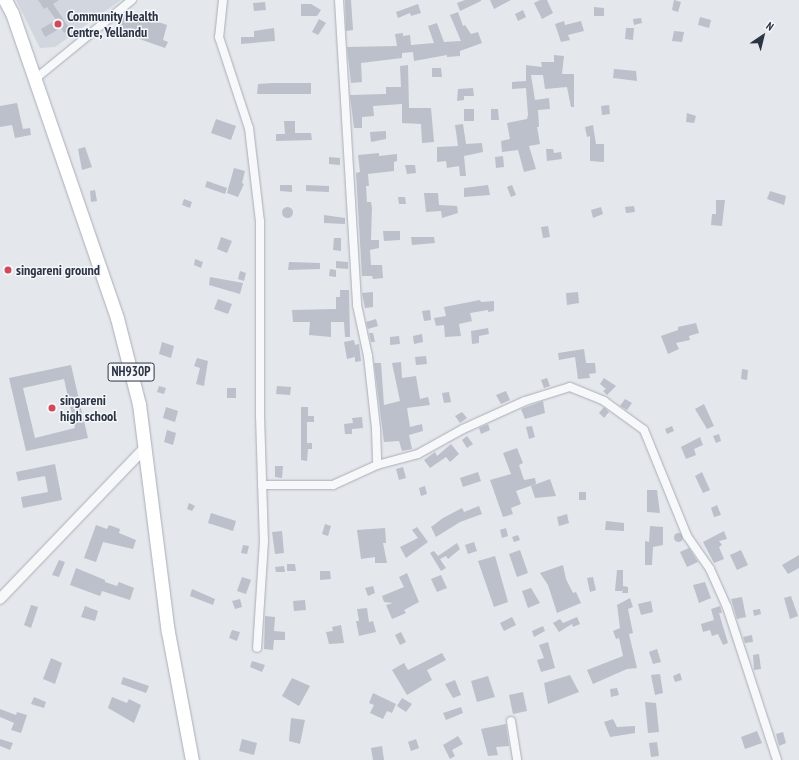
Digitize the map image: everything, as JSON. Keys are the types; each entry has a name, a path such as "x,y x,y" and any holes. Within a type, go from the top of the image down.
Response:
{"highway":[{"name":"NH930P","path":"5,0 35,79 118,318 139,404 168,632 192,760"}],"street":[{"path":"35,79 132,0"},
{"path":"224,0 219,37 249,128 260,221 262,485 264,542 257,648"},
{"path":"339,0 357,305 368,356 376,429 377,466"},
{"path":"262,485 333,486 377,466 418,454 463,429 525,400 570,387 604,401 644,430 687,536 710,569 727,607 777,760"},
{"path":"0,599 145,448"},
{"path":"511,721 517,760"}],"shaded area":[{"name":"Community Health Centre, Yellandu","path":"16,0 121,0 55,47 40,48"}],"building":[{"path":"38,0 59,0 53,4 70,29 64,33 61,28 45,37 41,29 56,20 47,7 44,9"},
{"path":"345,0 351,0 353,30 346,31"},
{"path":"465,0 481,1 460,11 457,3"},
{"path":"490,0 511,0 494,9"},
{"path":"540,0 547,0 553,13 542,19 534,3"},
{"path":"674,0 681,2 678,12 672,10"},
{"path":"265,2 266,10 254,11 253,3"},
{"path":"301,4 311,4 321,10 317,16 301,16"},
{"path":"418,4 421,13 411,16 410,13 398,18 396,12"},
{"path":"594,7 604,8 604,16 594,16"},
{"path":"523,10 526,17 518,21 515,14"},
{"path":"127,11 167,25 163,40 168,42 165,48 117,31 123,15"},
{"path":"458,12 463,26 465,25 471,34 478,32 482,43 460,51 460,56 447,57 447,55 414,61 413,52 402,53 402,58 361,63 362,82 351,83 347,47 397,46 395,34 403,33 403,36 410,35 411,45 434,43 428,26 437,23 444,42 461,41 450,15"},
{"path":"700,17 711,20 709,28 698,25"},
{"path":"641,18 642,23 634,25 633,19"},
{"path":"319,19 326,23 318,35 312,32"},
{"path":"564,21 565,25 581,21 584,31 568,35 570,40 561,42 555,24"},
{"path":"274,28 275,41 241,44 241,37 254,37 254,31"},
{"path":"626,28 634,28 633,40 625,39"},
{"path":"674,31 684,32 682,42 672,41"},
{"path":"554,55 564,56 562,74 574,74 574,107 571,107 567,87 545,89 543,75 531,75 535,100 549,98 550,109 538,110 539,127 537,127 540,144 529,146 536,169 524,172 518,150 502,152 501,141 510,139 507,123 527,119 528,115 526,88 512,89 512,82 526,81 526,65 542,67 541,62 554,62"},
{"path":"408,65 409,108 431,108 434,142 422,143 421,124 402,123 402,104 373,106 374,116 362,117 362,128 354,128 350,95 386,94 386,87 401,87 400,66"},
{"path":"432,68 441,68 442,77 432,77"},
{"path":"614,69 636,71 637,81 613,78"},
{"path":"311,83 311,94 257,94 258,84"},
{"path":"473,88 474,96 464,96 464,100 457,101 458,89"},
{"path":"17,103 23,129 30,128 31,135 15,138 12,125 0,127 0,106"},
{"path":"609,105 610,114 602,115 601,106"},
{"path":"464,109 474,109 474,121 464,121"},
{"path":"491,109 498,109 499,120 491,120"},
{"path":"687,113 696,116 694,123 686,122"},
{"path":"216,119 236,126 231,140 211,133"},
{"path":"284,121 295,121 295,133 311,133 312,140 276,141 276,134 285,134"},
{"path":"463,124 466,144 482,143 483,152 464,156 466,176 460,176 459,166 447,168 446,161 437,162 437,147 458,146 455,125"},
{"path":"593,125 596,144 604,144 604,162 590,161 590,136 587,137 585,127"},
{"path":"386,131 386,139 371,142 370,132"},
{"path":"85,147 92,167 82,170 78,149"},
{"path":"546,149 553,149 554,153 561,152 562,159 547,161"},
{"path":"379,153 379,156 397,154 397,161 394,162 394,171 368,174 369,186 366,186 367,202 371,202 372,208 371,240 379,240 379,248 370,250 371,265 382,265 383,278 373,279 372,276 362,276 356,173 360,172 358,155"},
{"path":"503,156 504,167 496,168 495,157"},
{"path":"329,157 340,158 340,165 329,164"},
{"path":"405,165 415,165 416,173 407,174"},
{"path":"234,168 245,171 242,183 244,184 238,197 227,193"},
{"path":"207,181 227,188 225,194 205,187"},
{"path":"280,185 292,185 292,192 280,191"},
{"path":"306,185 329,186 329,192 306,191"},
{"path":"488,185 490,195 464,197 464,188"},
{"path":"512,185 516,195 511,197 507,187"},
{"path":"95,190 97,201 91,202 90,191"},
{"path":"770,191 786,196 784,205 767,199"},
{"path":"424,193 438,193 439,205 457,206 458,213 442,218 441,211 426,212"},
{"path":"398,197 405,197 406,204 399,204"},
{"path":"184,199 192,202 190,208 182,205"},
{"path":"716,200 725,200 722,226 711,225 712,214 716,214"},
{"path":"634,206 635,212 626,213 625,207"},
{"path":"285,207 289,207 291,208 291,216 285,217 282,214 282,210"},
{"path":"601,207 603,214 593,218 591,210"},
{"path":"324,215 345,218 345,224 324,223"},
{"path":"548,226 550,237 543,238 541,227"},
{"path":"383,231 400,231 400,240 384,241"},
{"path":"221,237 232,241 227,253 217,249"},
{"path":"411,237 434,237 435,243 412,245"},
{"path":"334,238 341,238 341,251 333,250"},
{"path":"195,259 203,262 201,268 194,265"},
{"path":"336,261 348,262 348,269 336,268"},
{"path":"289,262 320,263 320,269 288,270"},
{"path":"330,269 336,270 336,277 329,276"},
{"path":"240,271 246,273 244,281 238,279"},
{"path":"210,277 243,283 240,294 209,285"},
{"path":"340,290 349,290 350,337 345,337 344,322 331,322 331,337 309,335 310,322 293,322 292,310 336,309 336,297 340,297"},
{"path":"373,292 373,307 365,308 362,293"},
{"path":"578,292 579,303 567,305 566,293"},
{"path":"218,299 232,304 228,314 214,309"},
{"path":"480,300 481,302 494,301 494,311 488,312 488,310 470,313 472,321 459,324 461,336 445,337 444,325 436,326 434,318 446,316 444,307"},
{"path":"430,310 431,320 424,321 422,311"},
{"path":"376,319 378,326 368,329 366,322"},
{"path":"696,323 699,333 689,336 690,340 676,343 679,349 668,354 661,336 678,330 678,327"},
{"path":"488,328 489,334 479,336 479,343 472,344 471,331"},
{"path":"369,333 373,333 375,342 371,342"},
{"path":"422,334 423,342 414,344 413,336"},
{"path":"399,336 400,344 390,345 390,337"},
{"path":"354,340 355,345 359,344 361,361 355,362 355,357 347,359 344,342"},
{"path":"162,342 174,346 171,358 159,354"},
{"path":"584,349 586,363 595,363 596,373 589,374 590,378 578,379 575,357 559,360 558,353"},
{"path":"426,356 427,364 416,365 415,357"},
{"path":"197,358 208,361 204,386 196,384 200,368 194,366"},
{"path":"401,362 402,378 416,376 420,399 428,397 430,405 407,408 410,427 422,424 423,431 409,435 412,449 402,451 399,441 384,442 374,363 381,363 384,405 400,401 392,363"},
{"path":"71,365 88,438 26,451 9,378","holes":["64,379 75,428 35,438 23,388"]},
{"path":"742,369 748,370 747,380 741,379"},
{"path":"547,378 550,386 544,388 541,380"},
{"path":"604,378 616,386 607,395 603,391 606,389 600,384"},
{"path":"159,386 166,388 164,394 157,392"},
{"path":"277,386 291,387 290,395 276,394"},
{"path":"227,388 236,388 236,398 227,398"},
{"path":"506,391 510,400 501,404 496,395"},
{"path":"449,392 451,402 444,403 442,393"},
{"path":"625,399 632,403 627,410 620,406"},
{"path":"543,401 545,413 525,419 521,409"},
{"path":"704,404 714,426 707,429 695,409"},
{"path":"166,407 178,411 175,422 163,418"},
{"path":"301,407 308,407 308,416 314,416 314,422 307,422 307,443 312,443 312,449 308,449 307,461 301,460"},
{"path":"604,407 609,412 604,418 599,413"},
{"path":"462,412 467,418 460,423 455,416"},
{"path":"362,417 363,428 352,429 352,434 345,434 344,424 353,423 352,418"},
{"path":"488,424 490,430 481,434 479,428"},
{"path":"532,426 535,437 529,439 526,427"},
{"path":"672,426 674,431 667,434 665,429"},
{"path":"167,430 176,433 173,445 164,442"},
{"path":"719,434 721,441 716,443 713,436"},
{"path":"467,436 473,444 467,448 462,440"},
{"path":"700,437 703,445 694,449 696,455 686,459 681,447"},
{"path":"451,444 459,454 450,462 446,457 430,468 424,460 435,452 437,456"},
{"path":"517,448 523,463 519,465 524,480 535,478 536,484 516,491 521,504 511,508 513,514 503,517 490,480 511,474 503,453"},
{"path":"55,464 62,500 23,508 21,497 48,492 45,476 18,481 16,472"},
{"path":"275,466 283,466 282,478 275,477"},
{"path":"403,467 406,478 399,480 396,469"},
{"path":"478,472 481,481 463,487 460,478"},
{"path":"702,472 710,490 703,493 695,476"},
{"path":"550,479 556,496 535,498 531,486"},
{"path":"425,486 427,494 421,496 419,488"},
{"path":"647,490 657,490 660,513 647,512"},
{"path":"579,492 586,492 586,500 579,500"},
{"path":"189,503 195,506 192,511 187,509"},
{"path":"717,505 721,515 714,517 711,508"},
{"path":"479,506 482,514 460,522 436,537 431,527 443,518 462,508 464,512"},
{"path":"211,513 236,521 233,531 208,523"},
{"path":"567,514 569,523 559,526 557,517"},
{"path":"606,521 624,523 624,531 605,530"},
{"path":"325,524 331,526 328,536 322,534"},
{"path":"96,525 107,529 109,525 120,529 119,533 136,540 133,549 103,542 96,562 84,558"},
{"path":"650,526 663,527 663,545 653,547 652,565 645,565 645,541 649,542"},
{"path":"417,527 428,542 406,558 400,547 418,538 412,530"},
{"path":"385,528 386,543 383,543 387,563 375,563 375,557 361,559 357,530"},
{"path":"506,528 508,536 502,538 500,530"},
{"path":"282,531 284,553 275,554 272,532"},
{"path":"724,531 727,539 719,541 722,545 719,547 724,559 714,563 703,542"},
{"path":"676,533 680,533 682,537 680,541 676,541 674,539 674,535"},
{"path":"518,535 520,540 514,542 512,537"},
{"path":"474,542 477,551 468,554 465,545"},
{"path":"457,543 460,549 448,559 446,556 440,559 446,568 441,571 430,553 434,551 438,556"},
{"path":"243,545 249,546 247,554 241,553"},
{"path":"689,548 698,562 687,567 680,552"},
{"path":"520,550 528,573 517,577 509,554"},
{"path":"741,550 748,565 737,570 730,555"},
{"path":"799,555 799,568 788,574 782,565"},
{"path":"495,556 508,602 494,607 478,561"},
{"path":"59,560 65,562 59,577 52,575"},
{"path":"287,564 295,564 296,571 287,571"},
{"path":"563,565 566,579 573,593 576,592 581,603 557,613 548,585 540,573"},
{"path":"284,566 285,572 276,572 275,567"},
{"path":"76,568 105,580 105,582 117,586 119,582 134,588 130,600 102,591 100,596 70,585"},
{"path":"617,570 623,570 623,586 628,587 628,593 622,593 623,588 622,591 615,591"},
{"path":"320,571 330,571 331,579 320,580"},
{"path":"407,573 419,602 404,610 406,613 392,619 386,605 393,603 384,602 382,596 404,587 399,577"},
{"path":"441,575 447,588 437,592 431,579"},
{"path":"242,577 251,580 246,594 237,591"},
{"path":"593,577 596,590 590,592 587,578"},
{"path":"705,582 711,598 699,603 693,585"},
{"path":"373,586 375,593 368,596 365,588"},
{"path":"531,588 540,603 528,608 522,591"},
{"path":"192,589 215,599 213,605 190,596"},
{"path":"791,596 798,616 790,619 784,598"},
{"path":"742,597 746,617 737,619 731,599"},
{"path":"630,598 633,607 628,609 633,633 629,634 637,668 627,669 593,684 587,670 623,656 619,638 616,639 613,631 620,628 617,605"},
{"path":"240,599 242,607 235,609 232,601"},
{"path":"305,600 306,610 294,611 293,601"},
{"path":"651,601 653,612 641,615 638,604"},
{"path":"31,605 38,607 31,628 24,625"},
{"path":"85,606 98,611 95,621 81,617"},
{"path":"720,606 722,613 719,613 728,643 723,645 718,634 712,636 710,630 703,632 701,624 714,620 711,609"},
{"path":"367,608 369,622 373,621 376,632 359,636 356,621 359,621 357,609"},
{"path":"760,609 761,614 754,616 753,610"},
{"path":"265,616 275,617 274,631 285,632 285,640 274,640 273,650 264,649"},
{"path":"512,617 516,625 504,631 500,623"},
{"path":"577,617 580,624 573,627 572,624 559,632 553,623 560,619 563,623"},
{"path":"341,625 344,643 329,644 326,632 333,631 332,627"},
{"path":"543,626 545,631 534,637 532,631"},
{"path":"232,630 240,632 237,641 229,638"},
{"path":"401,632 406,642 400,645 395,635"},
{"path":"752,635 753,642 745,643 743,637"},
{"path":"548,642 555,668 541,672 537,660 544,658 539,645"},
{"path":"657,649 661,662 653,664 649,652"},
{"path":"442,653 446,660 427,670 432,680 407,695 392,670 404,663 408,670"},
{"path":"759,654 761,669 754,670 753,655"},
{"path":"51,658 62,663 55,684 43,679"},
{"path":"252,661 265,665 262,672 250,667"},
{"path":"680,673 682,680 675,682 673,676"},
{"path":"660,674 663,693 655,695 651,675"},
{"path":"570,675 579,692 548,704 544,683"},
{"path":"488,676 495,697 477,702 471,681"},
{"path":"123,677 149,686 146,693 121,684"},
{"path":"292,678 310,686 299,706 282,696"},
{"path":"455,680 461,695 453,698 445,684"},
{"path":"617,688 619,695 611,697 610,689"},
{"path":"523,692 527,711 513,714 509,695"},
{"path":"373,693 396,704 392,713 387,711 383,719 370,713 374,705 369,703"},
{"path":"34,697 46,702 44,708 31,704"},
{"path":"112,697 127,703 129,699 141,705 134,723 108,708"},
{"path":"402,698 412,704 406,712 397,706"},
{"path":"645,702 656,703 659,732 648,733"},
{"path":"461,707 463,713 446,720 443,713"},
{"path":"0,709 16,715 17,712 27,715 21,733 11,730 14,723 0,717"},
{"path":"291,718 305,720 300,744 289,741"},
{"path":"613,719 617,727 635,726 635,733 610,737 604,722"},
{"path":"506,724 509,746 496,747 498,755 488,756 481,729"},
{"path":"757,731 762,743 745,749 741,737"},
{"path":"783,732 786,743 779,746 776,734"},
{"path":"458,736 463,744 452,750 455,756 450,759 443,745"},
{"path":"0,739 13,743 10,750 0,746"},
{"path":"242,739 257,743 254,755 239,751"},
{"path":"416,739 419,748 411,751 408,742"},
{"path":"657,742 659,756 651,757 649,743"},
{"path":"382,746 384,760 373,760 371,748"}],"place":[{"name":"Community Health Centre, Yellandu","path":"58,24"},
{"name":"singareni ground","path":"8,270"},
{"name":"singareni high school","path":"52,408"}]}
